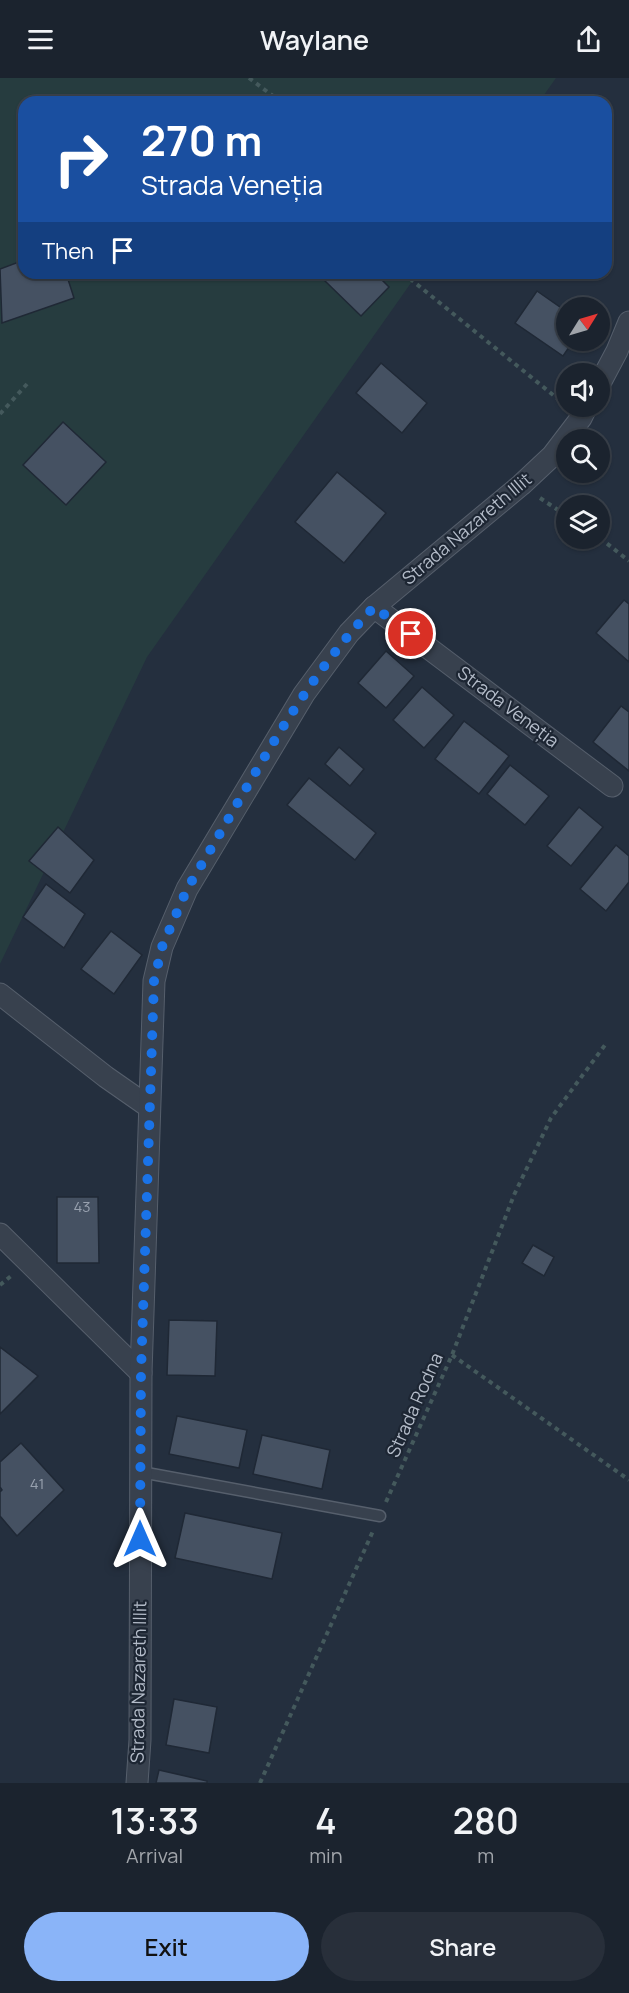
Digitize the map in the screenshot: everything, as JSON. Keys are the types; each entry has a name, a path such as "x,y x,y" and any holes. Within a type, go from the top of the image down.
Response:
{"street":[{"path":"610,364 629,322"},
{"name":"Strada Nazareth Illit","path":"137,1783 140,1740 141,1373 154,981 162,947 187,889 304,694 349,633 374,607 521,485 552,456 582,417"},
{"name":"Strada Veneția","path":"374,607 612,786"},
{"path":"0,994 106,1077 149,1107"},
{"path":"0,1234 141,1373"}],"lane":[{"path":"141,1473 380,1516"}],"path":[{"path":"249,78 273,96"},
{"path":"410,279 556,397"},
{"path":"0,414 27,384"},
{"path":"521,485 556,509"},
{"path":"610,546 629,561"},
{"name":"Strada Rodna","path":"260,1783 452,1355 514,1195 551,1118 605,1045"},
{"path":"452,1355 629,1480"}],"green space":[{"path":"0,78 556,78 543,96 18,96 18,279 414,279 147,657 0,964"}],"building":[{"path":"18,262 18,279 68,279 74,298 2,323 0,269"},
{"path":"381,279 389,287 361,316 324,280"},
{"path":"537,291 556,304 556,351 566,351 563,356 515,323"},
{"path":"381,363 427,403 402,433 356,393"},
{"path":"63,422 106,462 66,505 23,465"},
{"path":"337,472 386,513 344,563 295,522"},
{"path":"624,600 629,604 629,662 596,633"},
{"path":"386,651 414,676 386,708 358,683"},
{"path":"422,687 454,715 424,748 393,720"},
{"path":"621,706 629,712 629,771 593,742"},
{"path":"464,721 509,756 479,794 435,759"},
{"path":"339,747 364,769 350,786 325,764"},
{"path":"510,765 549,796 525,825 487,794"},
{"path":"309,778 376,833 355,860 287,805"},
{"path":"579,807 603,827 571,866 547,846"},
{"path":"58,827 94,860 70,893 29,861"},
{"path":"616,845 629,856 629,882 606,911 580,889"},
{"path":"46,884 85,914 64,948 23,917"},
{"path":"111,931 142,955 114,994 81,969"},
{"path":"57,1197 98,1197 99,1263 57,1263"},
{"path":"533,1245 554,1257 544,1276 522,1263"},
{"path":"169,1320 217,1321 215,1376 167,1375"},
{"path":"0,1347 38,1376 0,1414"},
{"path":"177,1416 247,1430 239,1468 169,1454"},
{"path":"262,1435 330,1450 322,1489 253,1474"},
{"path":"21,1443 64,1490 17,1536 0,1516 0,1492 2,1490 0,1462"},
{"path":"185,1513 282,1533 272,1579 175,1558"},
{"path":"174,1699 217,1707 209,1753 166,1745"},
{"path":"159,1770 207,1781 207,1783 156,1783"}],"route":[{"path":"140,1539 141,1373 149,1107 154,981 162,947 187,889 304,694 349,633 374,607 411,634"}]}
